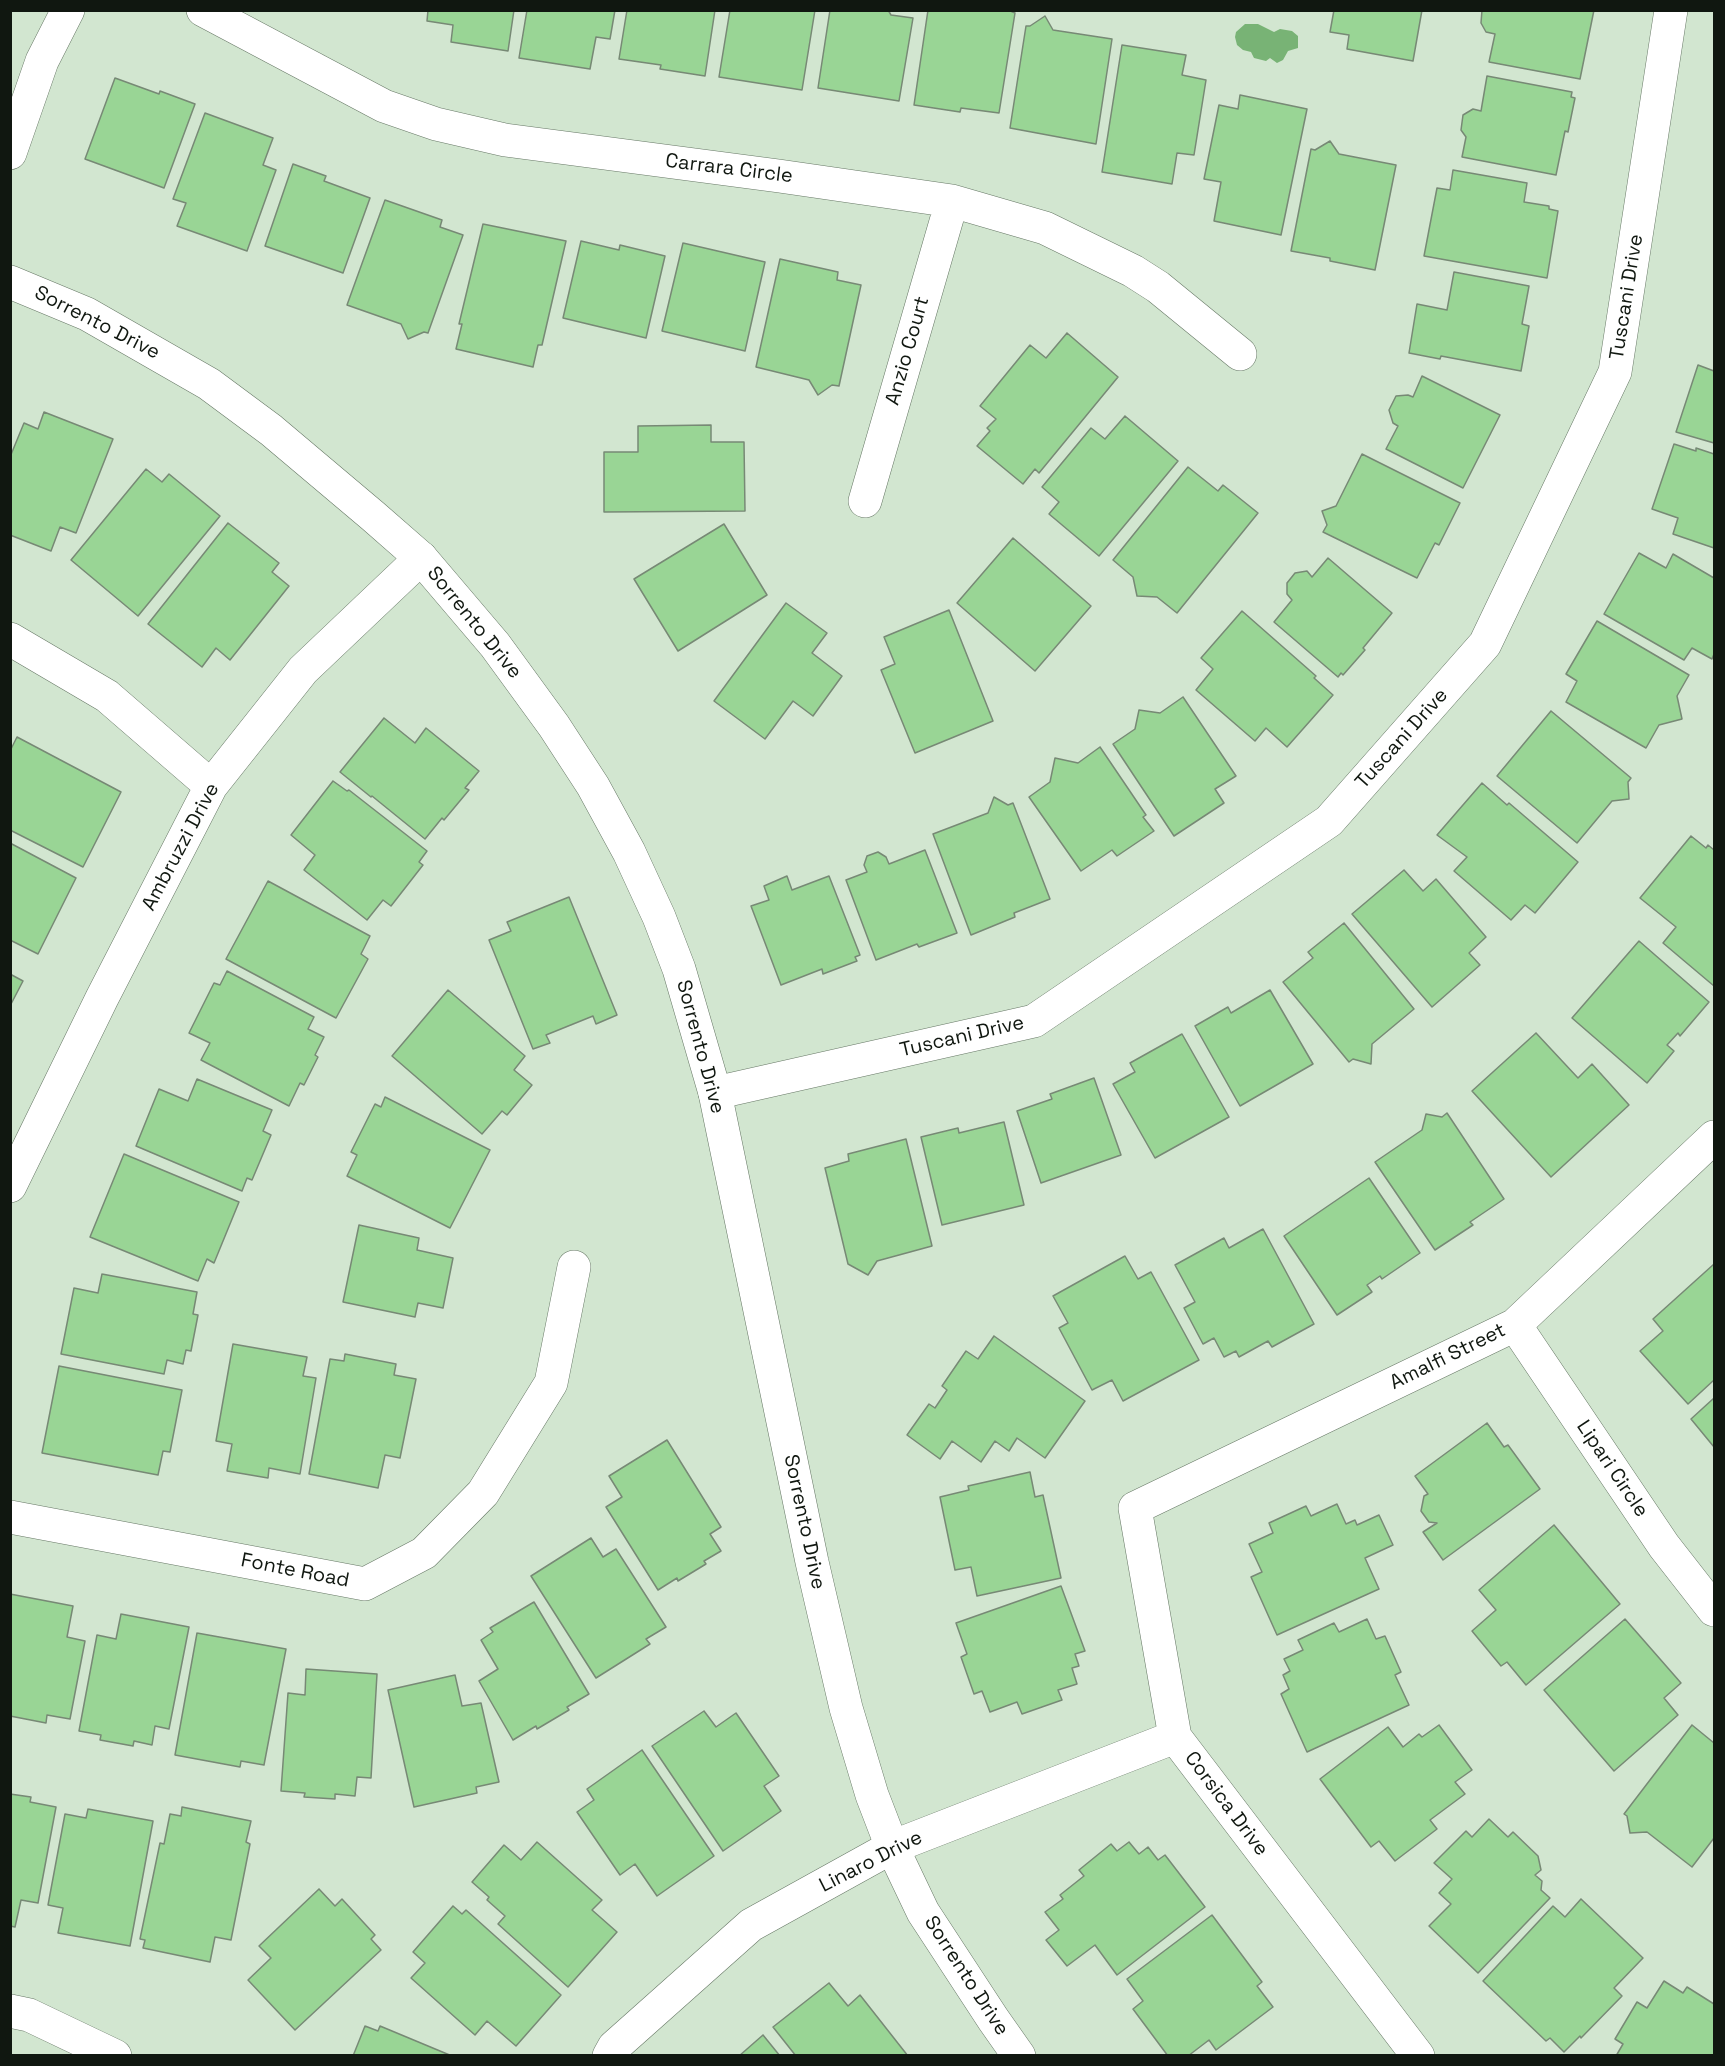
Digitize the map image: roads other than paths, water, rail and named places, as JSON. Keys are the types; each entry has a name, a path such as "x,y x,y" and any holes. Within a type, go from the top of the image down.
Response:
{"street":[{"path":"10,153 42,60 68,10"},
{"name":"Carrara Circle","path":"203,10 384,106 436,124 505,140 952,201 1045,228 1133,271 1174,299 1240,354"},
{"name":"Tuscani Drive","path":"715,1093 1034,1021 1329,821 1485,644 1615,372 1671,10"},
{"name":"Anzio Court","path":"865,501 952,201"},
{"name":"Sorrento Drive","path":"10,282 87,314 209,384 271,430 421,558 495,645 554,726 593,786 629,852 659,917 679,969 715,1093 812,1562 846,1708 873,1795 892,1847 923,1912 1019,2055"},
{"name":"Ambruzzi Drive","path":"10,1186 102,998 211,786 303,670 421,558"},
{"path":"10,639 107,696 211,786"},
{"name":"Amalfi Street","path":"1135,1508 1515,1325 1714,1137"},
{"name":"Fonte Road","path":"10,1517 365,1584 424,1554 483,1493 551,1383 574,1267"},
{"name":"Lipari Circle","path":"1515,1325 1664,1546 1714,1610"},
{"name":"Corsica Drive","path":"1135,1508 1175,1737 1418,2055"},
{"name":"Linaro Drive","path":"609,2055 614,2047 751,1925 892,1847 1175,1737"},
{"path":"10,2011 29,2015 115,2055"}]}
